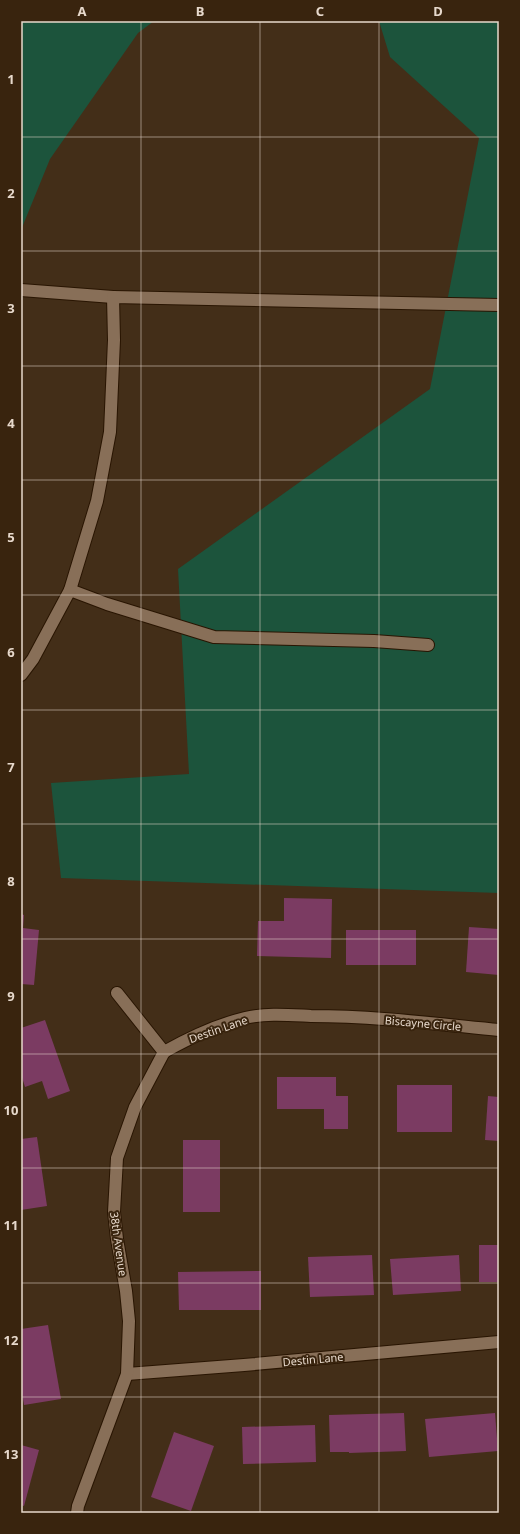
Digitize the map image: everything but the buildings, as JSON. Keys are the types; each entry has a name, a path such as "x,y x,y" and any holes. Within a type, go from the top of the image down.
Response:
{"street":[{"path":"21,290 113,297 499,305"},
{"path":"21,675 33,659 70,590 97,501 110,432 114,340 113,297"},
{"path":"70,590 107,604 214,637 374,641 428,645"},
{"path":"117,993 164,1052"},
{"name":"Destin Lane","path":"164,1052 195,1035 245,1018 271,1015 347,1017"},
{"name":"Biscayne Circle","path":"347,1017 408,1021 499,1030"},
{"name":"38th Avenue","path":"77,1513 78,1506 127,1374 129,1321 114,1212 117,1158 135,1107 164,1052"},
{"name":"Destin Lane","path":"127,1374 244,1366 499,1342"}],"green space":[{"path":"21,21 154,21 138,33 50,159 21,230"},
{"path":"379,21 499,21 499,893 61,878 51,783 189,774 178,569 430,389 479,138 390,57"}]}
